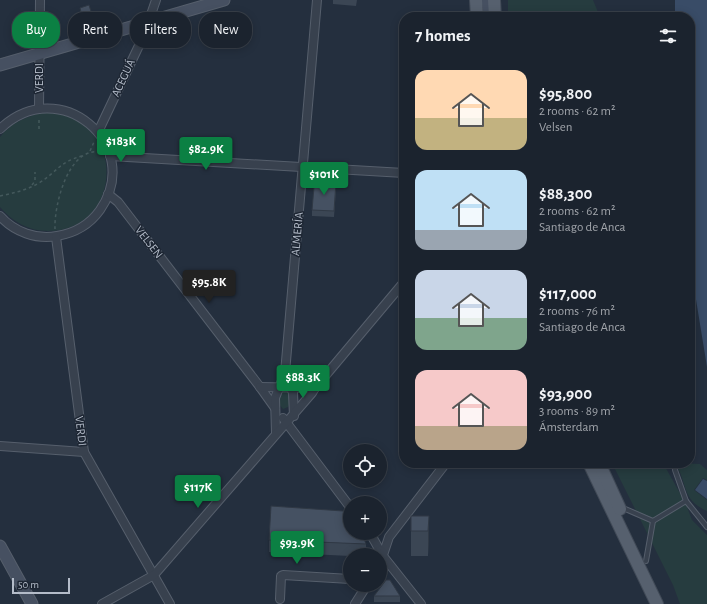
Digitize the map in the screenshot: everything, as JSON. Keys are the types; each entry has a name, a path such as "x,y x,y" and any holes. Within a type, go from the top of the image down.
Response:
{"main road":[{"path":"476,0 477,12"},
{"path":"494,0 495,12"},
{"path":"591,468 657,604"},
{"path":"600,468 666,604"}],"street":[{"name":"VERDI","path":"39,112 40,0"},
{"name":"ACEGUÁ","path":"152,12 156,0"},
{"path":"183,12 224,0"},
{"name":"ALMERÍA","path":"276,432 275,398 285,373 317,0"},
{"path":"487,0 489,12"},
{"path":"0,65 130,27"},
{"name":"ACEGUÁ","path":"98,132 136,48"},
{"name":"VERDI","path":"0,129 12,119 25,112 64,110 87,122 98,132 110,156 112,168 108,194 97,214 88,223 73,232 56,237 38,236 21,231 0,216"},
{"path":"110,156 399,173"},
{"name":"VELSEN","path":"108,194 122,208 343,498"},
{"name":"VERDI","path":"56,237 84,452 170,604"},
{"path":"102,604 154,575 276,432 312,393 399,288"},
{"name":"ALMERÍA","path":"285,373 291,386 294,413 293,431"},
{"path":"260,387 291,386 299,388 315,388"},
{"path":"0,446 84,452"},
{"path":"386,548 389,537 442,468"},
{"path":"0,546 32,604"},
{"path":"387,566 421,604"},
{"path":"280,599 281,576 283,574 343,578"},
{"path":"355,604 363,592"}],"lane":[{"path":"675,470 686,500 707,527"},
{"path":"646,561 653,521 686,500"},
{"path":"619,506 653,521"}],"path":[{"path":"38,129 39,112"},
{"path":"0,196 31,187 40,182 64,162 82,156 90,151 104,153 110,156"},
{"path":"56,237 55,214 58,198 63,183 82,156"},
{"path":"31,187 34,181 35,172"}],"green space":[{"path":"508,0 593,0 598,12 508,12"},
{"path":"44,112 71,117 91,131 103,150 107,172 103,194 92,213 73,226 40,231 15,221 0,207 0,137 9,127 14,124"},
{"path":"285,389 289,392 290,402 288,407 283,409 278,403 280,393"},
{"path":"695,464 700,464 707,470 707,480 703,478 694,490 707,500 707,511 693,502 686,490 678,468 695,468"},
{"path":"614,468 666,468 686,504 692,520 707,535 707,604 680,604 673,585"}],"water":[{"path":"675,0 707,0 707,367 695,293 695,12 675,12"},
{"path":"703,479 707,481 707,499 695,490"}],"building":[{"path":"89,5 91,12 81,12 80,8"},
{"path":"318,181 336,182 334,211 312,210 314,187"},
{"path":"271,506 343,511 343,540 365,540 366,544 269,540"},
{"path":"411,516 429,516 428,531 411,531"},
{"path":"387,580 390,580 400,596 374,596 377,592 387,592"}]}
